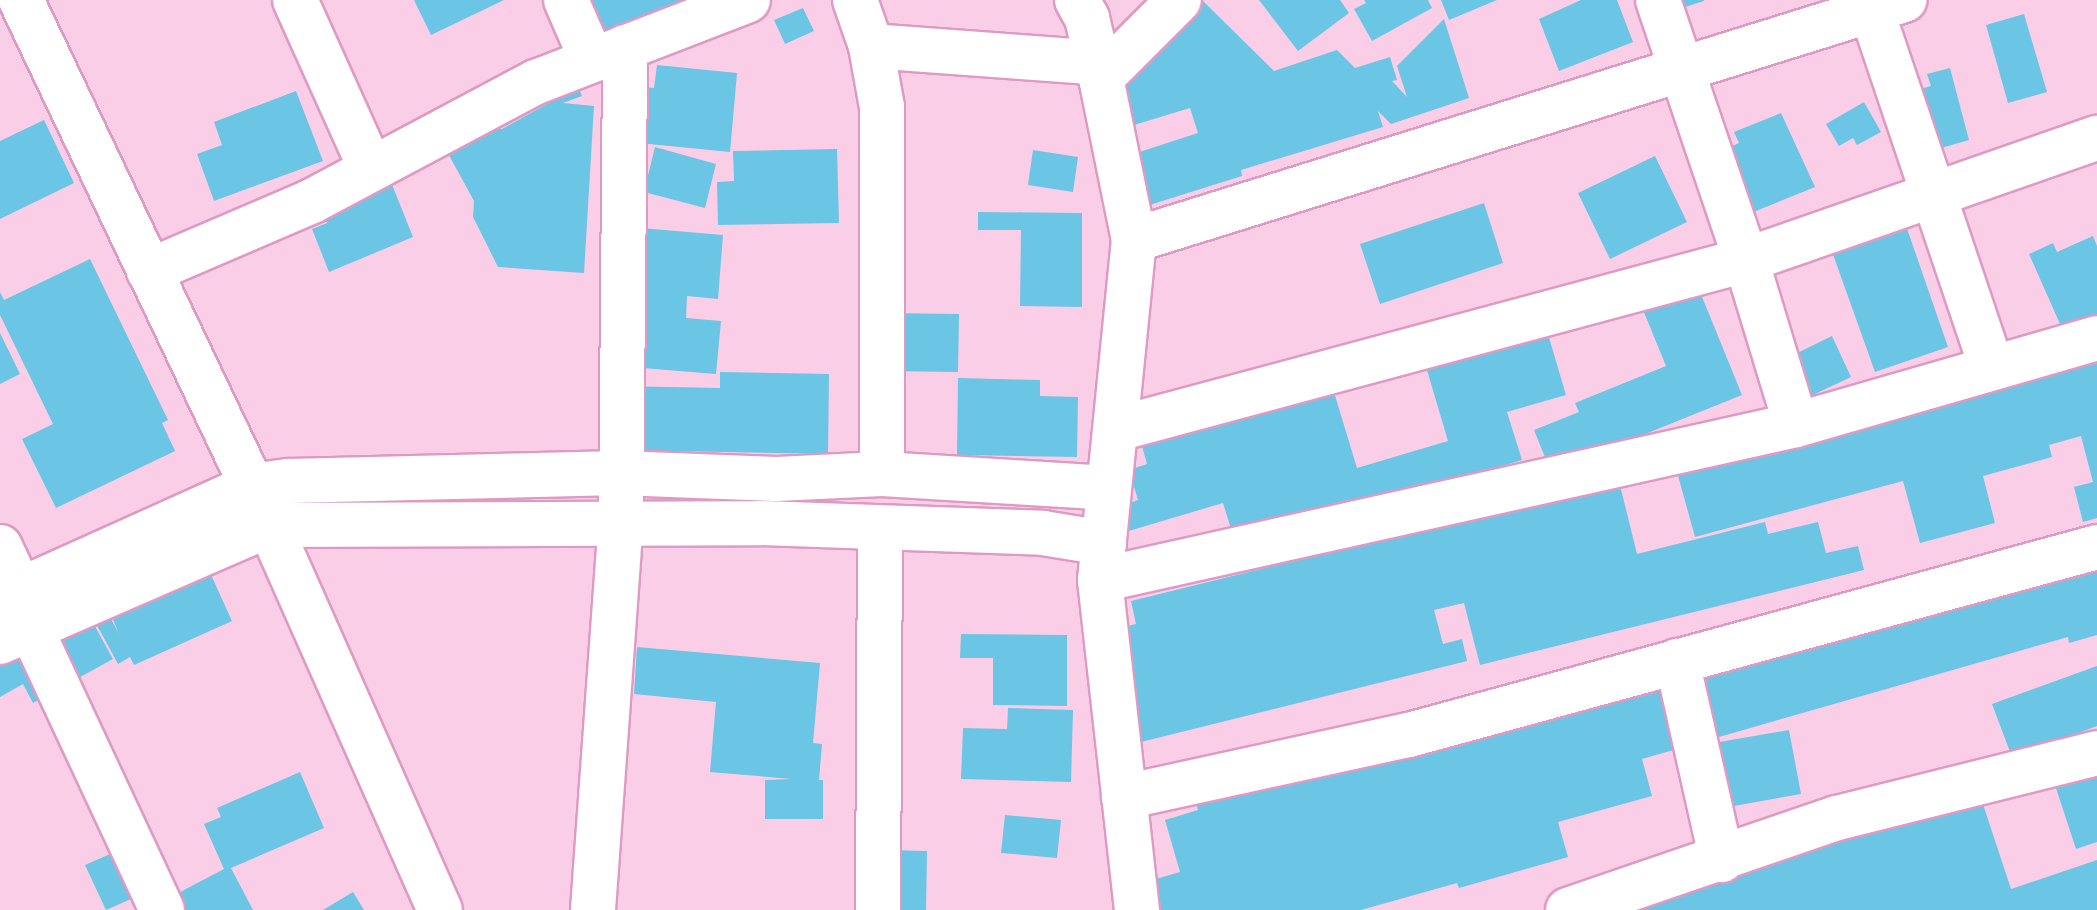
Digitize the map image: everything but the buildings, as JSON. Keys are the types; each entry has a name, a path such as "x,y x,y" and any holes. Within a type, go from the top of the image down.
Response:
{"street":[{"path":"21,0 260,505 440,910"},
{"path":"295,0 371,169"},
{"path":"566,0 609,53 621,522 593,910"},
{"path":"149,271 312,201 536,82 748,0"},
{"path":"855,0 871,46 882,107 882,474"},
{"path":"1077,0 1087,18 1100,71 1134,240 1102,562 1137,910"},
{"path":"871,46 1100,71 1179,0"},
{"path":"1658,0 1746,260 1796,425"},
{"path":"1134,240 1881,4 1932,196 1992,368"},
{"path":"1117,429 1746,260 2097,138"},
{"path":"260,505 621,522 1043,533 1102,562 1796,425 2097,338"},
{"path":"13,615 260,505 289,481 619,473 776,479 882,474 1046,481 1109,488"},
{"path":"1043,533 1046,481"},
{"path":"878,910 880,528"},
{"path":"0,547 13,615 162,910"},
{"path":"1124,797 1409,735 2097,547"},
{"path":"1677,661 1722,860"},
{"path":"1577,909 1837,818 2097,753"}]}
